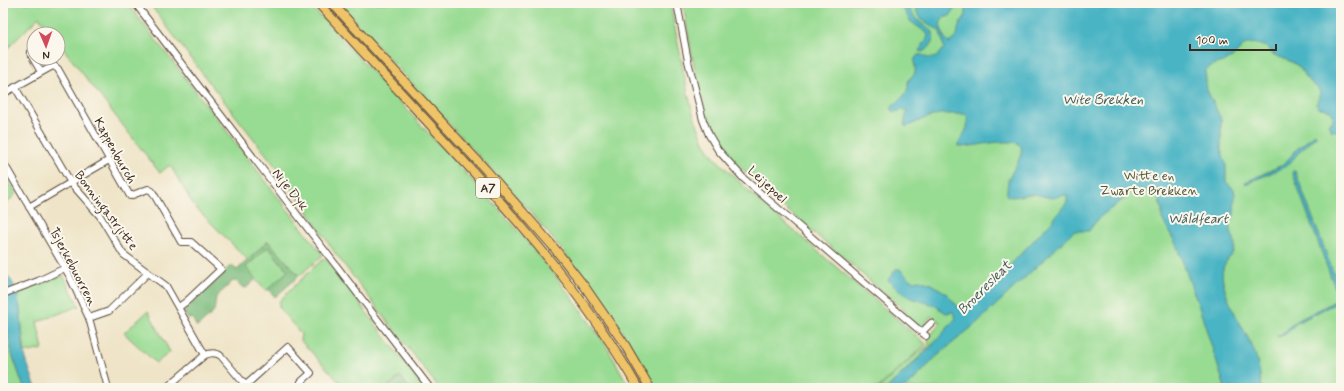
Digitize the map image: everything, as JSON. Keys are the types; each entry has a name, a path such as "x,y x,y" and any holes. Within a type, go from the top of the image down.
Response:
{"highway":[{"name":"A7","path":"318,3 527,231 601,327 638,388"},
{"name":"A7","path":"332,3 486,170 551,244 585,287 616,332 650,388"}],"street":[{"name":"Nije Dyk","path":"135,3 430,388"},
{"name":"Leijepoel","path":"677,3 696,99 709,135 718,150 744,178 924,334 931,323"},
{"path":"3,94 41,72 38,66"},
{"name":"Kappenburch","path":"41,72 54,66 58,69 130,196 148,189 152,191 181,242 191,242 221,269 179,307"},
{"name":"Bonningastrjitte","path":"15,87 71,183 100,216 123,254 166,286 205,355"},
{"path":"29,207 109,160"},
{"name":"Tsjerkebuorren","path":"3,162 64,268 89,318 108,388"},
{"path":"3,294 38,281 64,268"},
{"path":"89,318 109,311 148,273"},
{"path":"167,388 205,355 211,353 218,354 247,386 288,347 311,373 301,382 307,388"}],"green space":[{"path":"3,3 127,3 323,255 299,276 268,241 248,260 194,206 170,165 160,173 66,52 66,26 46,26 39,17 30,26 26,26 26,30 3,53"},
{"path":"149,3 308,3 508,219 573,299 605,344 630,388 605,388 602,384 597,388 439,388 335,253 284,177"},
{"path":"338,3 670,3 693,113 704,142 715,158 758,200 926,344 878,388 656,388 614,319 582,275 548,233"},
{"name":"Witte en Zwarte Brekken","path":"683,3 1341,3 1341,388 1228,388 1215,353 1225,388 906,388 937,356 950,345 943,334 887,388 879,388 929,344 928,338 941,323 931,316 923,327 910,320 903,309 758,185 734,161 709,126 702,102 691,51"},
{"path":"3,170 16,193 3,208"},
{"path":"268,241 299,276 275,297 268,289 288,271 268,247 246,267 256,279 246,288 242,287 236,281 233,281 216,297 214,312 197,327 192,318 188,319 184,312 185,310 224,274 224,272 231,265 237,270"},
{"path":"268,247 288,271 266,291 245,268"},
{"path":"325,258 424,388 409,388 400,376 386,388 345,388 300,340 301,334 279,308 279,301"},
{"path":"63,275 79,306 37,322 43,349 25,353 17,293"},
{"path":"3,300 11,351 24,388 4,388 3,385"},
{"path":"148,311 170,352 156,363 124,333"},
{"path":"400,376 409,388 386,388"}],"water":[{"path":"902,3 911,3 909,9 916,19 933,32 931,45 928,49 922,52 919,51 928,37 927,33 910,21 902,6"},
{"name":"Wite Brekken","path":"918,3 958,3 950,16 943,18 940,25 945,39 949,43 956,36 960,24 966,14 964,7 967,3 1341,3 1341,132 1331,130 1328,124 1333,121 1333,114 1327,109 1318,108 1316,104 1320,92 1317,87 1304,76 1298,66 1272,54 1269,48 1255,44 1247,44 1230,59 1213,65 1205,71 1207,90 1221,119 1221,149 1226,164 1226,182 1234,189 1235,195 1234,215 1229,222 1235,245 1232,254 1223,269 1223,282 1232,307 1254,351 1262,388 1225,388 1198,304 1176,244 1162,219 1162,209 1157,194 1141,189 1127,193 1126,197 1100,217 1089,231 1075,231 1071,234 978,322 937,356 906,388 887,388 930,348 956,318 953,312 946,313 934,305 910,298 901,292 888,280 896,269 900,269 909,279 932,284 946,293 960,309 964,310 994,282 1052,221 1067,202 1067,196 1051,198 1032,194 1013,197 1007,196 1008,181 1020,158 1021,147 1017,143 1004,142 961,147 958,145 967,128 968,117 965,114 939,114 906,127 904,125 907,111 903,110 894,112 892,110 892,107 907,91 909,79 915,72 914,61 916,57 921,55 931,58 935,57 944,48 939,30 922,20 916,11"},
{"path":"1315,134 1316,136 1287,166 1246,184 1245,182 1284,164 1297,149"},
{"path":"1294,171 1337,282 1341,282 1341,288 1338,290 1341,303 1338,302 1295,324 1286,334 1278,337 1277,336 1284,333 1293,323 1339,299 1292,172"},
{"path":"3,271 10,278 18,297 25,355 36,388 24,388 11,351 3,300"}],"water label":[{"name":"Wâldfeart","path":"1198,218"},
{"name":"Broeresleat","path":"984,287"}]}
